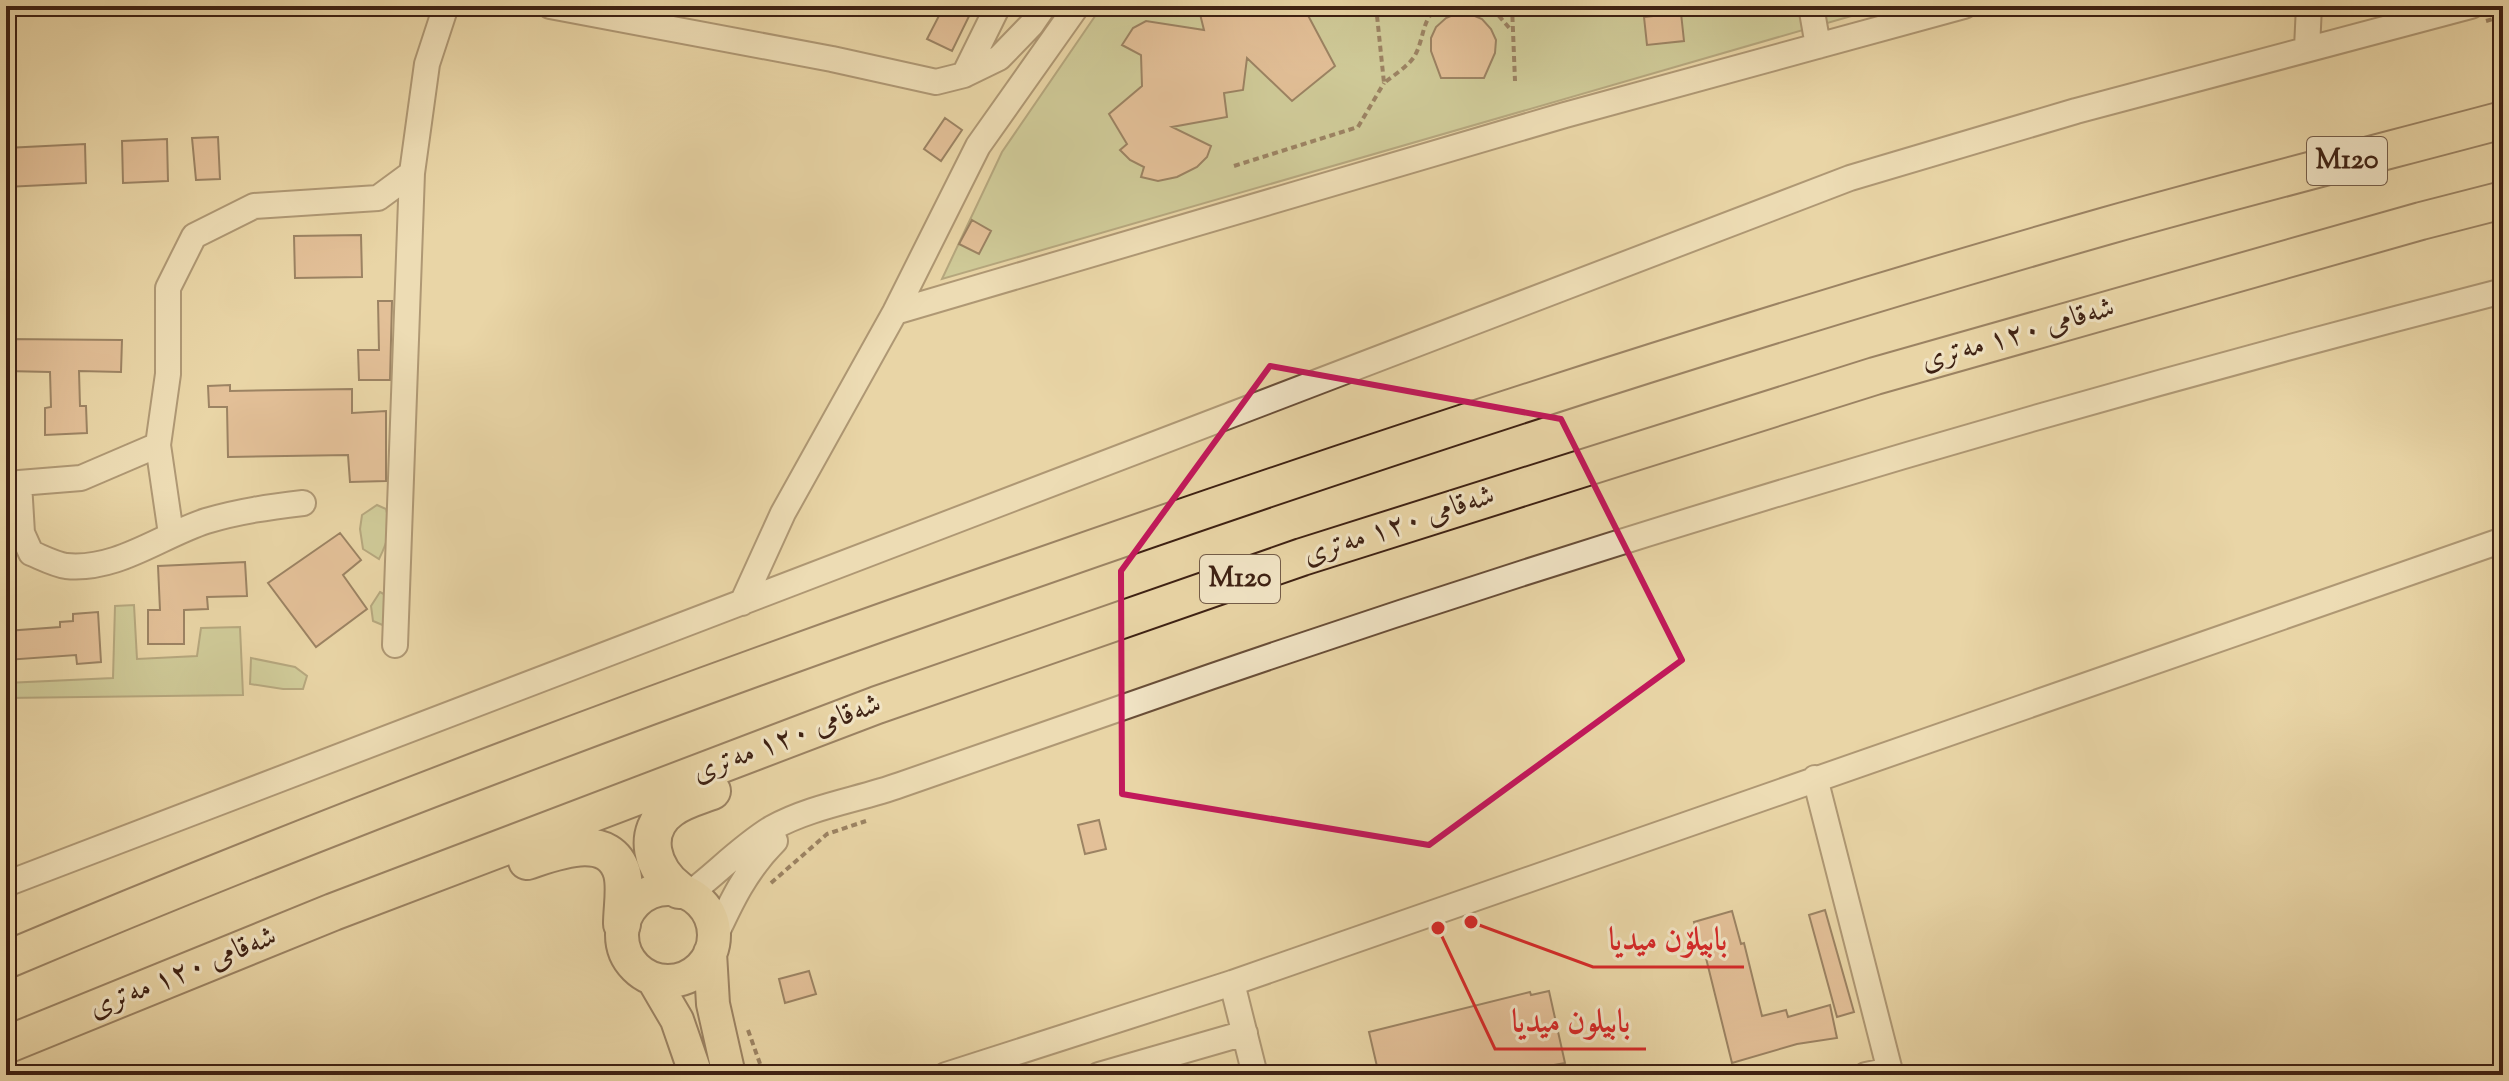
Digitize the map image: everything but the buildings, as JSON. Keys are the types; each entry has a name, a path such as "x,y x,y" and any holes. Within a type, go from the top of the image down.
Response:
{"highway":[{"name":"M120","path":"6,960 389,805 626,714 1235,498 1899,287 2177,207 2503,120"},
{"name":"شەقامی ١٢٠ مەتری","path":"6,1045 385,892 811,730 1302,557 1919,363 2503,200"},
{"path":"684,892 661,874 653,858 654,833 662,818 674,806 742,779 811,730"},
{"path":"385,892 479,878 565,848 588,848 609,855 622,873 622,924"}],"main road":[{"path":"712,946 703,965 680,980 653,979 640,973 624,951 622,924 629,910 652,891 684,892 709,913 712,946 713,1004 729,1075"},
{"path":"653,979 681,1030 696,1075"}],"street":[{"path":"395,645 412,173 427,64 446,6"},
{"path":"550,6 832,59 936,82 964,75 999,58 1031,25 1044,6"},
{"path":"964,75 998,6"},
{"path":"742,603 783,513 895,312 978,146 1077,6"},
{"path":"1811,6 1818,46"},
{"path":"895,312 1565,115 1964,6"},
{"path":"2307,48 2309,6"},
{"path":"6,884 1850,178 2076,111 2471,6"},
{"path":"171,534 158,445 168,374 168,288 194,236 254,206 378,198 412,173"},
{"path":"684,892 775,827 824,807 886,790 1269,657 1681,524 2024,421 2503,291"},
{"path":"158,445 81,478 12,478 22,533 31,553 64,566 99,564 140,551 171,534 246,509 303,503"},
{"path":"946,1075 1232,983 2503,540"},
{"path":"1815,778 1891,1072 1866,1075"},
{"path":"712,946 742,880 776,841 786,834 857,807 886,790"},
{"path":"1232,983 1255,1075"},
{"path":"1099,1075 1245,1033"}],"path":[{"path":"1376,6 1384,83"},
{"path":"1234,166 1358,127 1384,83 1412,59 1427,18 1432,10 1441,6"},
{"path":"1482,6 1494,10 1513,32"},
{"path":"1512,6 1515,81"},
{"path":"768,886 827,834 871,819"},
{"path":"744,1019 764,1075"}],"highlighted area":[{"path":"1270,366 1561,419 1682,660 1429,845 1122,794 1121,571"}],"green space":[{"path":"1102,6 1886,6 942,279 1002,152"},
{"path":"377,505 386,509 389,522 387,540 379,559 363,549 360,529 362,515"},
{"path":"380,592 391,598 385,626 373,621 371,606"},
{"path":"134,605 137,659 197,656 201,628 240,627 243,695 6,698 6,683 113,678 115,606"},
{"path":"251,658 295,667 307,676 303,689 250,684"}],"place":[{"name":"بابیلۆن میدیا","path":"1471,922"},
{"name":"بابيلون ميديا","path":"1438,928"}]}
